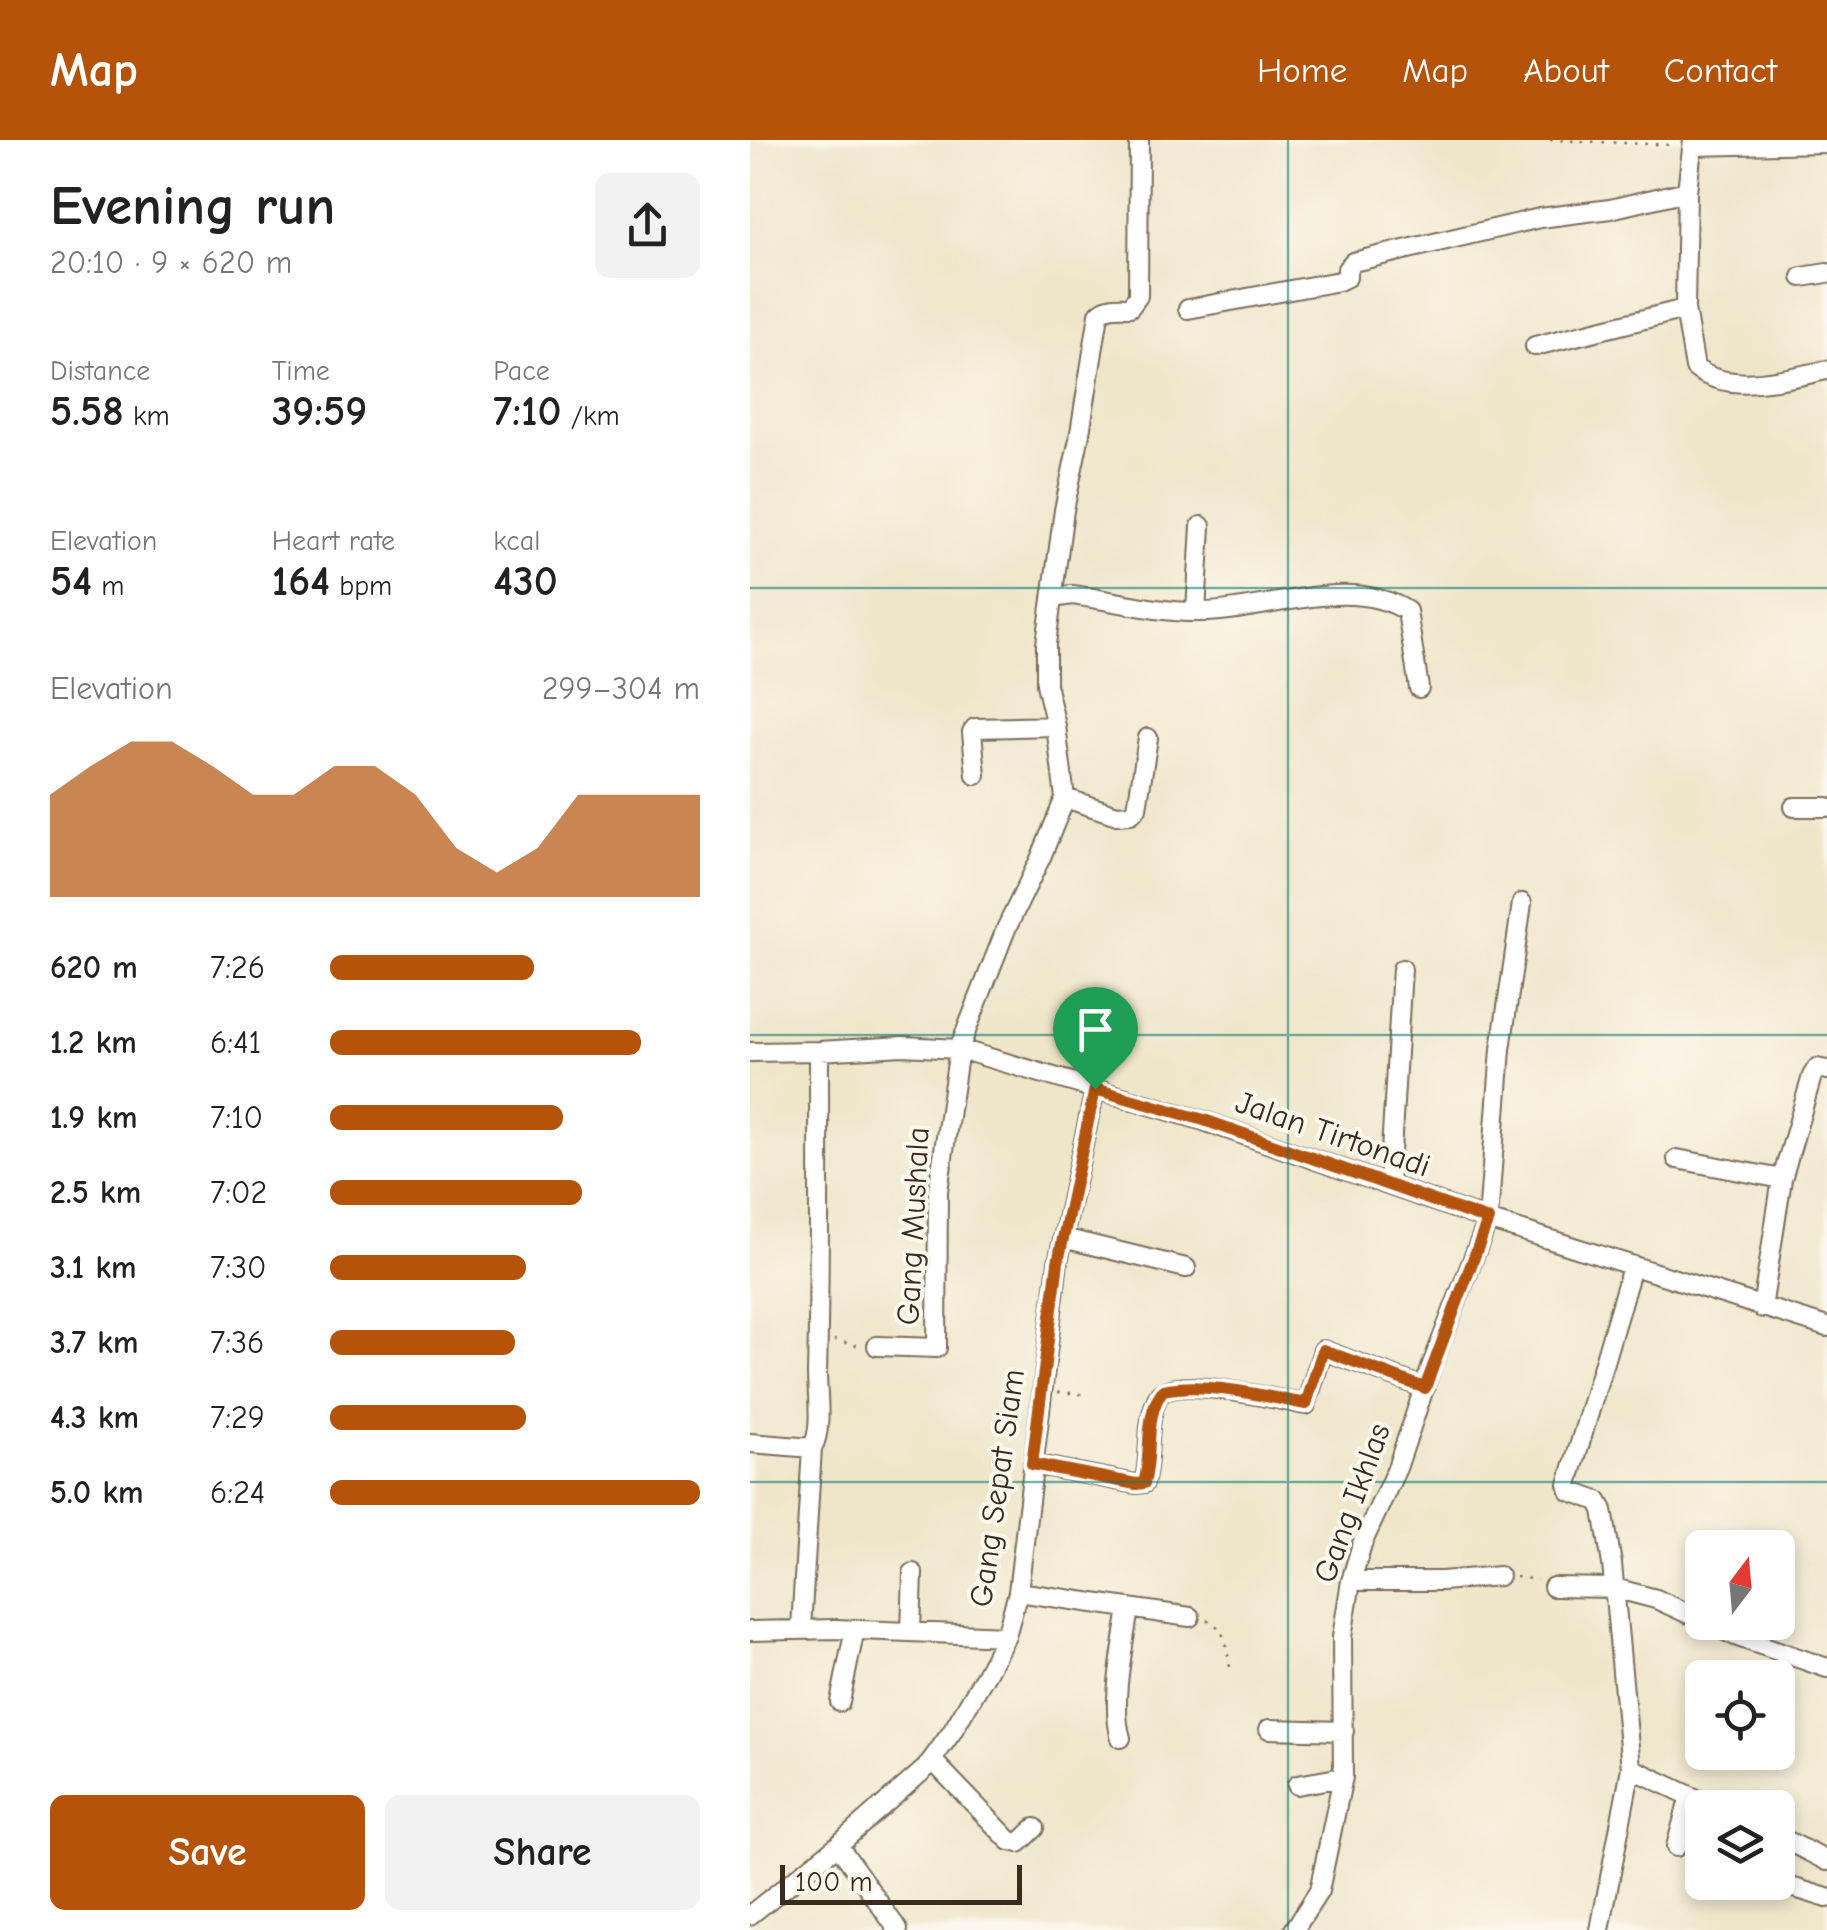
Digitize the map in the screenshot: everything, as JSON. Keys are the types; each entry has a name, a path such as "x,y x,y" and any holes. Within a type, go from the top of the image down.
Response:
{"street":[{"path":"959,1049 1006,928 1065,798 1046,684 1046,644 1064,510 1099,314 1110,307 1130,308 1138,296 1139,140"},
{"path":"1827,144 1693,143 1687,191 1685,309 1695,368 1706,376 1766,383 1827,370"},
{"path":"1188,309 1339,281 1347,277 1352,262 1540,218 1610,209 1687,191"},
{"path":"1802,277 1827,273"},
{"path":"1535,346 1685,309"},
{"path":"1196,612 1202,526"},
{"path":"1052,598 1072,595 1196,612 1342,595 1376,596 1407,611 1419,688"},
{"path":"976,775 974,728 1056,726"},
{"path":"1065,798 1116,815 1131,814 1137,808 1148,738"},
{"path":"1794,807 1827,807"},
{"name":"Gang Ikhlas","path":"1294,1930 1319,1890 1343,1777 1342,1637 1351,1581 1488,1220 1501,1049 1522,903"},
{"path":"1390,1186 1402,969"},
{"name":"Jalan Tirtonadi","path":"750,1052 903,1046 959,1049 1204,1120 1488,1220 1827,1328"},
{"name":"Gang Mushala","path":"877,1346 937,1348 938,1191 959,1049"},
{"path":"801,1628 812,1448 818,1431 818,1051"},
{"path":"1762,1308 1782,1180 1812,1076 1818,1068 1827,1070"},
{"name":"Gang Sepat Siam","path":"750,1914 838,1845 926,1768 969,1703 1006,1636 1018,1592 1058,1262 1095,1089"},
{"path":"1678,1159 1782,1180"},
{"path":"1063,1238 1186,1268"},
{"path":"1600,1930 1631,1768 1614,1588 1602,1510 1598,1501 1570,1491 1568,1484 1632,1267"},
{"path":"1032,1464 1144,1483 1150,1423 1163,1390 1202,1388 1306,1404 1323,1350 1425,1388"},
{"path":"750,1443 812,1448"},
{"path":"912,1631 913,1573"},
{"path":"1351,1581 1442,1581 1499,1576"},
{"path":"1552,1586 1614,1588 1656,1599 1685,1613"},
{"path":"1018,1592 1190,1617"},
{"path":"1121,1738 1116,1724 1128,1608"},
{"path":"750,1631 801,1628 1006,1636"},
{"path":"840,1702 855,1630"},
{"path":"1746,1640 1827,1668"},
{"path":"1269,1729 1344,1731"},
{"path":"932,1760 1010,1841 1020,1843 1035,1828"},
{"path":"1631,1768 1685,1794"},
{"path":"1297,1785 1343,1777"},
{"path":"1676,1847 1685,1814"},
{"path":"838,1845 898,1930"},
{"path":"1795,1845 1827,1861"},
{"path":"1795,1888 1827,1898"}],"path":[{"path":"1550,140 1693,143"},
{"path":"818,1335 844,1343 877,1346"},
{"path":"1042,1390 1089,1396"},
{"path":"1499,1576 1528,1578 1552,1586"},
{"path":"1190,1617 1205,1619 1222,1629 1230,1667"}],"route":[{"path":"1095,1089 1204,1120 1488,1220 1425,1388 1323,1350 1306,1404 1202,1388 1163,1390 1150,1423 1144,1483 1032,1464 1058,1262 1095,1089"}]}
